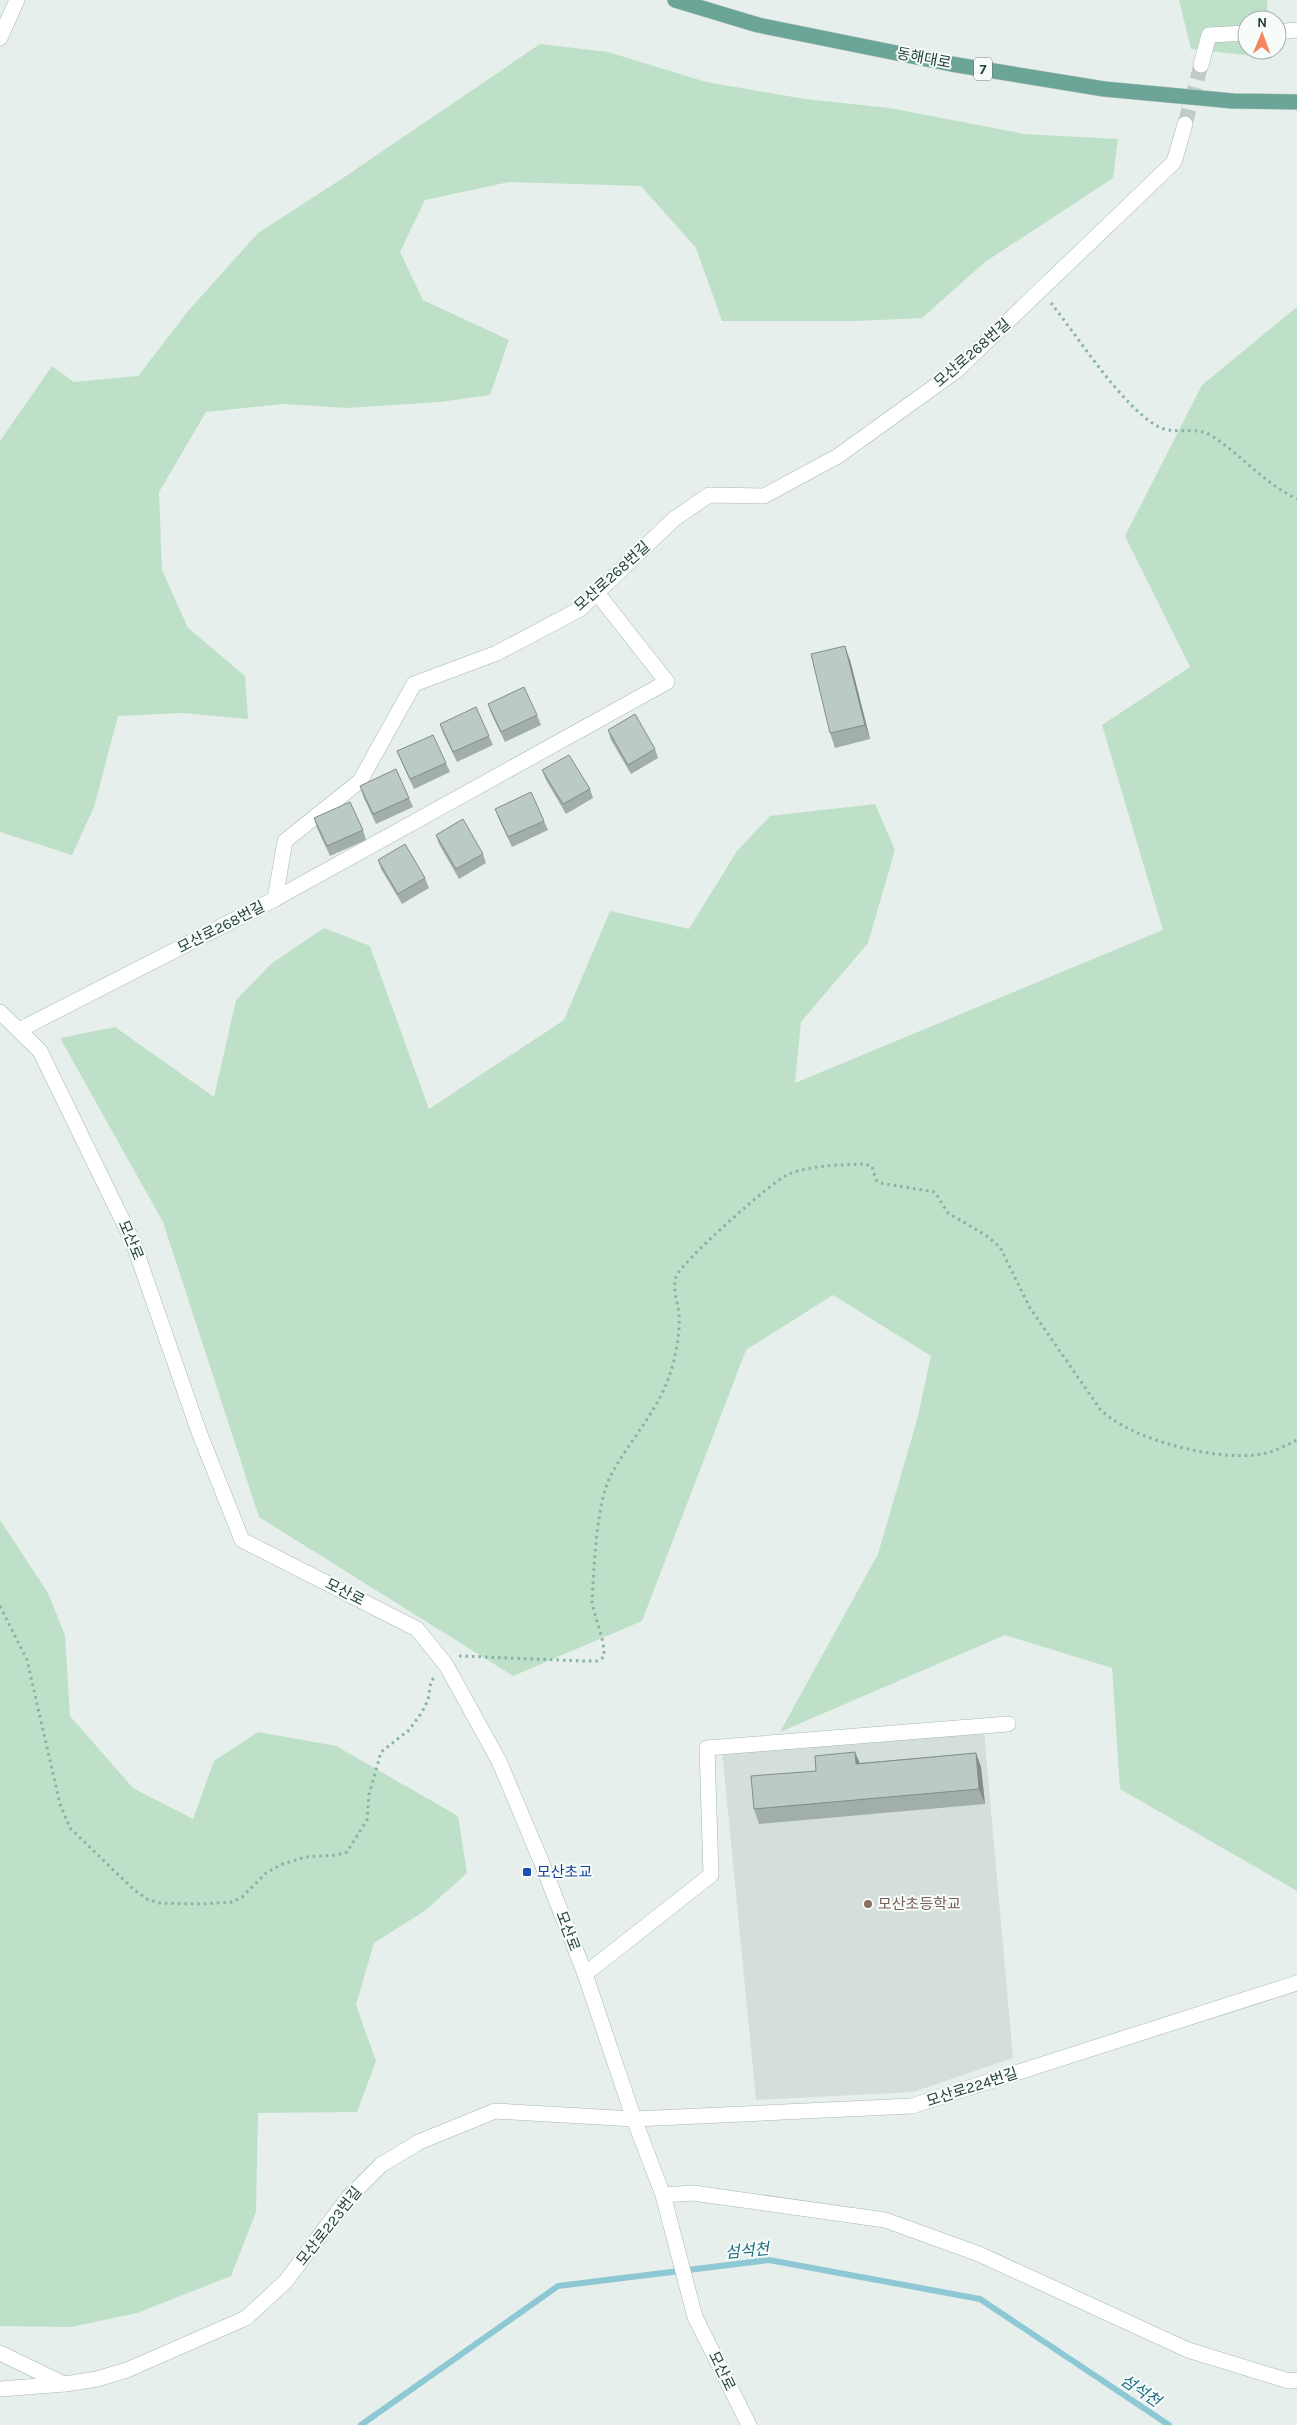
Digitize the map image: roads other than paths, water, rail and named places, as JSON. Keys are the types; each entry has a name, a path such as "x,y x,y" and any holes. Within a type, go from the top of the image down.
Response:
{"main road":[{"name":"동해대로","path":"675,0 758,25 950,64 1104,89 1234,101 1297,102"}],"street":[{"path":"0,38 17,0"},
{"path":"1201,65 1209,36 1237,34"},
{"name":"모산로268번길","path":"19,1030 275,899 285,841 360,781 414,684 497,653 580,608 674,519 709,495 764,496 838,456 956,372 1174,162 1185,124"},
{"path":"275,899 667,682 597,593"},
{"name":"모산로","path":"0,1012 40,1051 133,1242 199,1432 242,1540 417,1629 446,1665 499,1761 585,1974 634,2120 663,2194 696,2317 749,2425"},
{"path":"585,1974 711,1875 707,1748 1008,1724"},
{"name":"모산로224번길","path":"634,2120 912,2106 1297,1983"},
{"name":"모산로223번길","path":"0,2389 65,2384 97,2379 127,2370 246,2318 286,2282 348,2198 381,2165 440,2132 494,2111 634,2120"},
{"path":"663,2194 693,2193 885,2220 979,2254 1188,2350 1289,2381 1297,2380"},
{"path":"0,2353 65,2384"}],"waterway":[{"name":"섬석천","path":"361,2425 558,2286 769,2260 980,2299 1169,2425"}],"tunnel":[{"path":"1185,124 1201,65"}],"place":[{"name":"모산초교","path":"527,1872"},
{"name":"모산초등학교","path":"868,1904"}]}
